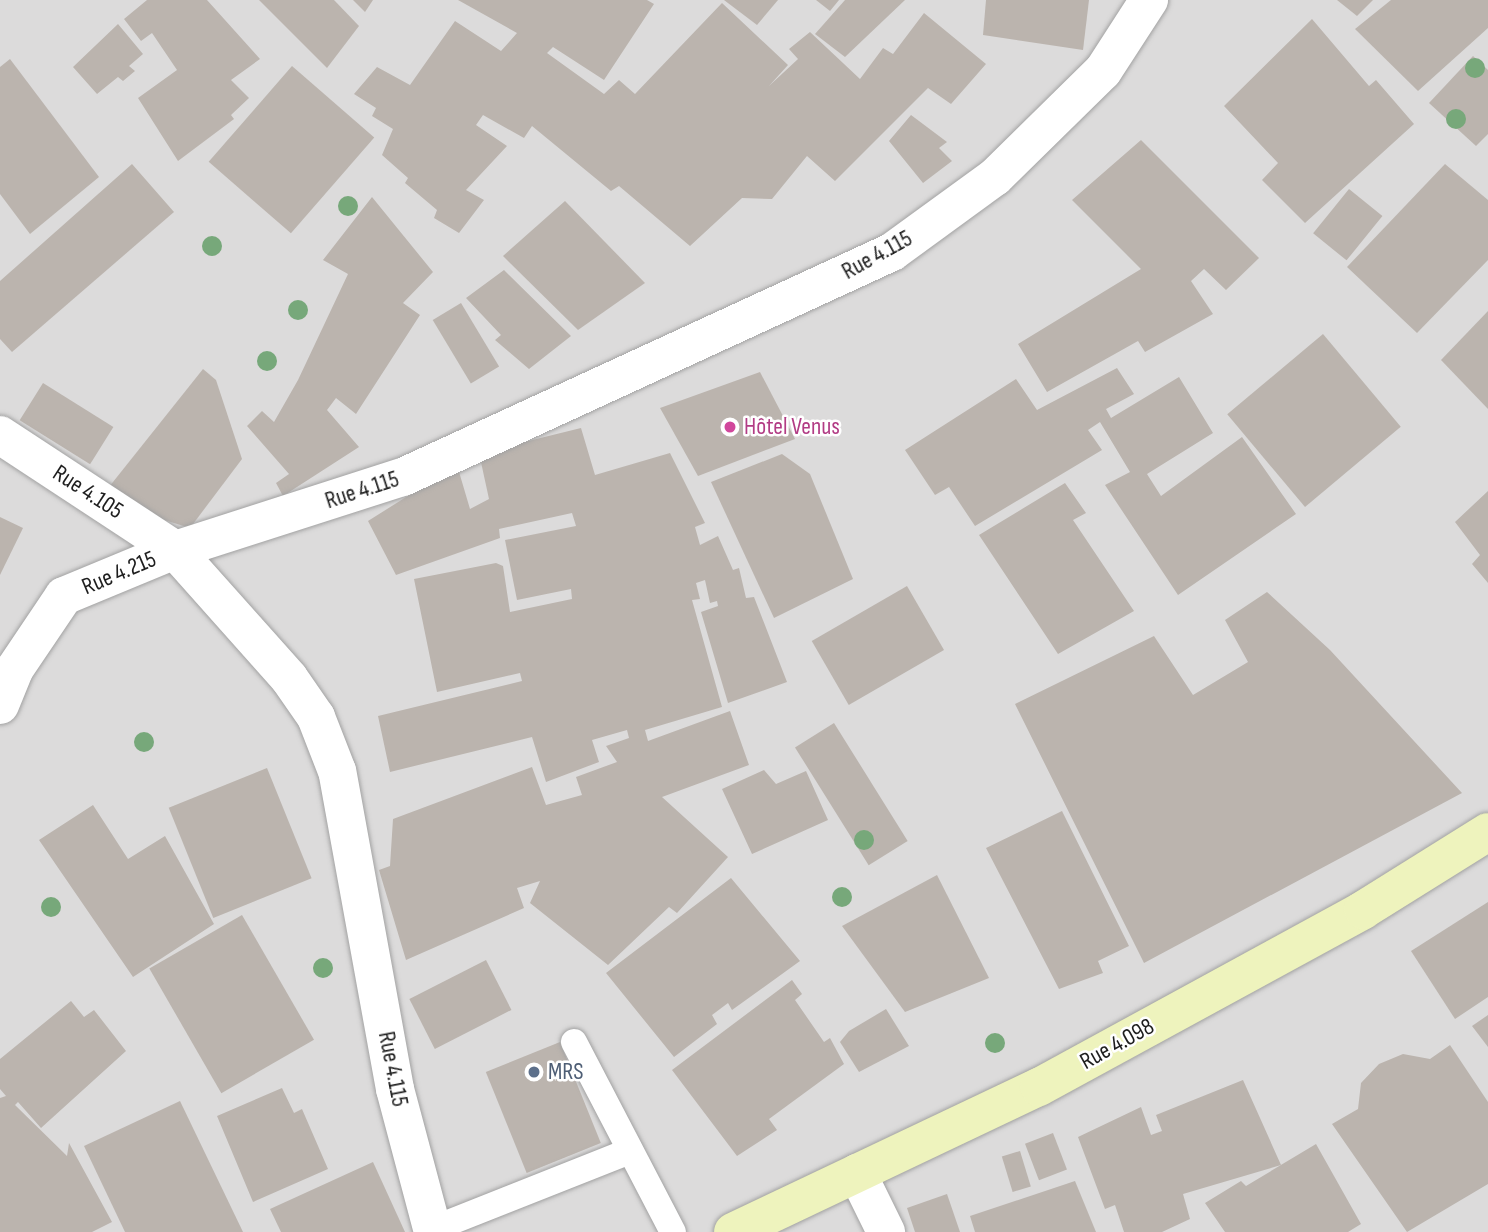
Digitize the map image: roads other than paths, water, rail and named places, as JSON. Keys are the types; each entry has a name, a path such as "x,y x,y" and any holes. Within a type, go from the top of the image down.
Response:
{"main road":[{"name":"Rue 4.098","path":"733,1232 1039,1087 1363,910 1488,832"}],"street":[{"name":"Rue 4.115","path":"433,1231 395,1089 337,771 316,717 289,678 175,550 403,477 892,252 1015,158 1103,71 1149,0"},
{"name":"Rue 4.105","path":"0,435 175,550"},
{"name":"Rue 4.215","path":"0,705 14,670 64,596 175,550"},
{"path":"857,1173 886,1232"}],"lane":[{"path":"575,1042 673,1232"},
{"path":"433,1231 631,1151"}],"place":[{"name":"Hôtel Venus","path":"730,427"},
{"name":"MRS","path":"534,1072"}]}
